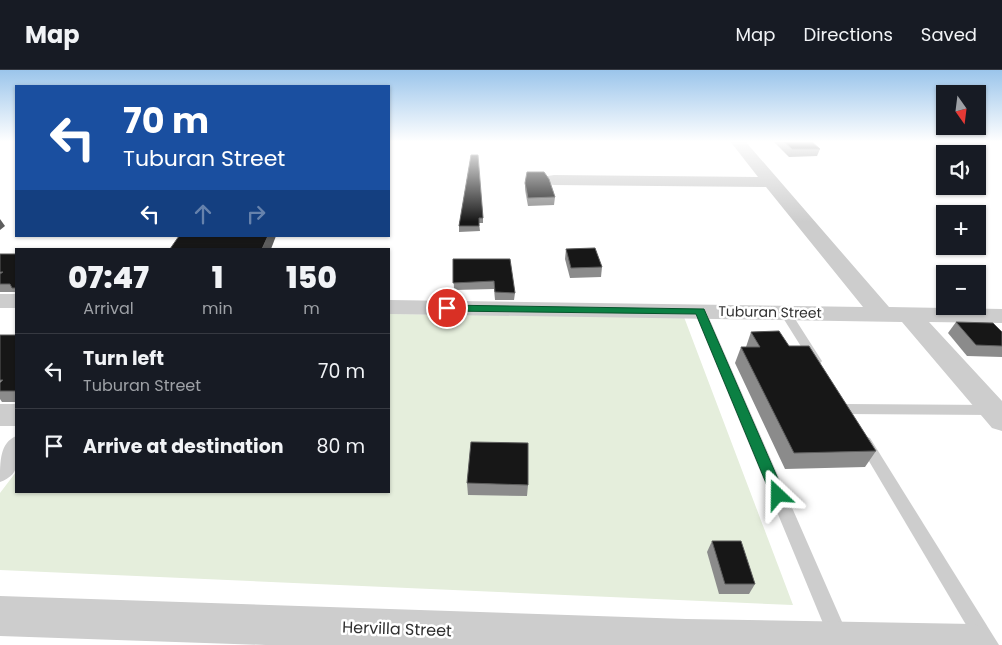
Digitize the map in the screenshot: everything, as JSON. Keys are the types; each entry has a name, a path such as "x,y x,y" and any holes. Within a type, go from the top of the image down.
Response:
{"street":[{"path":"760,168 894,313 998,415"},
{"path":"554,180 772,182"},
{"path":"0,301 15,301"},
{"name":"Tuburan Street","path":"390,307 1002,316"},
{"path":"0,415 15,415"},
{"path":"0,469 15,449"},
{"name":"Hervilla Street","path":"0,616 687,642 841,642 973,645"}],"lane":[{"path":"700,311 841,642"},
{"path":"786,313 825,377"},
{"path":"835,393 989,645"},
{"path":"845,409 998,415"}],"green space":[{"path":"390,314 684,317 793,605 0,570 0,493 15,473 15,493 390,493"}],"building":[{"path":"469,168 479,168 483,218 479,218 479,226 459,226"},
{"path":"527,172 544,172 549,179 555,197 528,198 525,183"},
{"path":"178,237 268,237 262,248 171,248"},
{"path":"595,248 602,267 571,268 566,249"},
{"path":"0,254 15,254 15,288 12,288 10,284 0,284 0,274 3,272 0,272"},
{"path":"453,259 510,259 515,293 495,292 494,281 453,283"},
{"path":"956,322 993,323 1002,332 1002,346 976,345"},
{"path":"779,331 789,346 809,346 876,451 794,453 741,347 760,347 751,332"},
{"path":"0,335 15,335 15,391 0,391 0,383 3,380 0,380"},
{"path":"471,442 528,443 528,485 467,483"},
{"path":"712,541 741,541 755,584 725,584"}],"route":[{"path":"447,308 700,311 778,495"}]}
